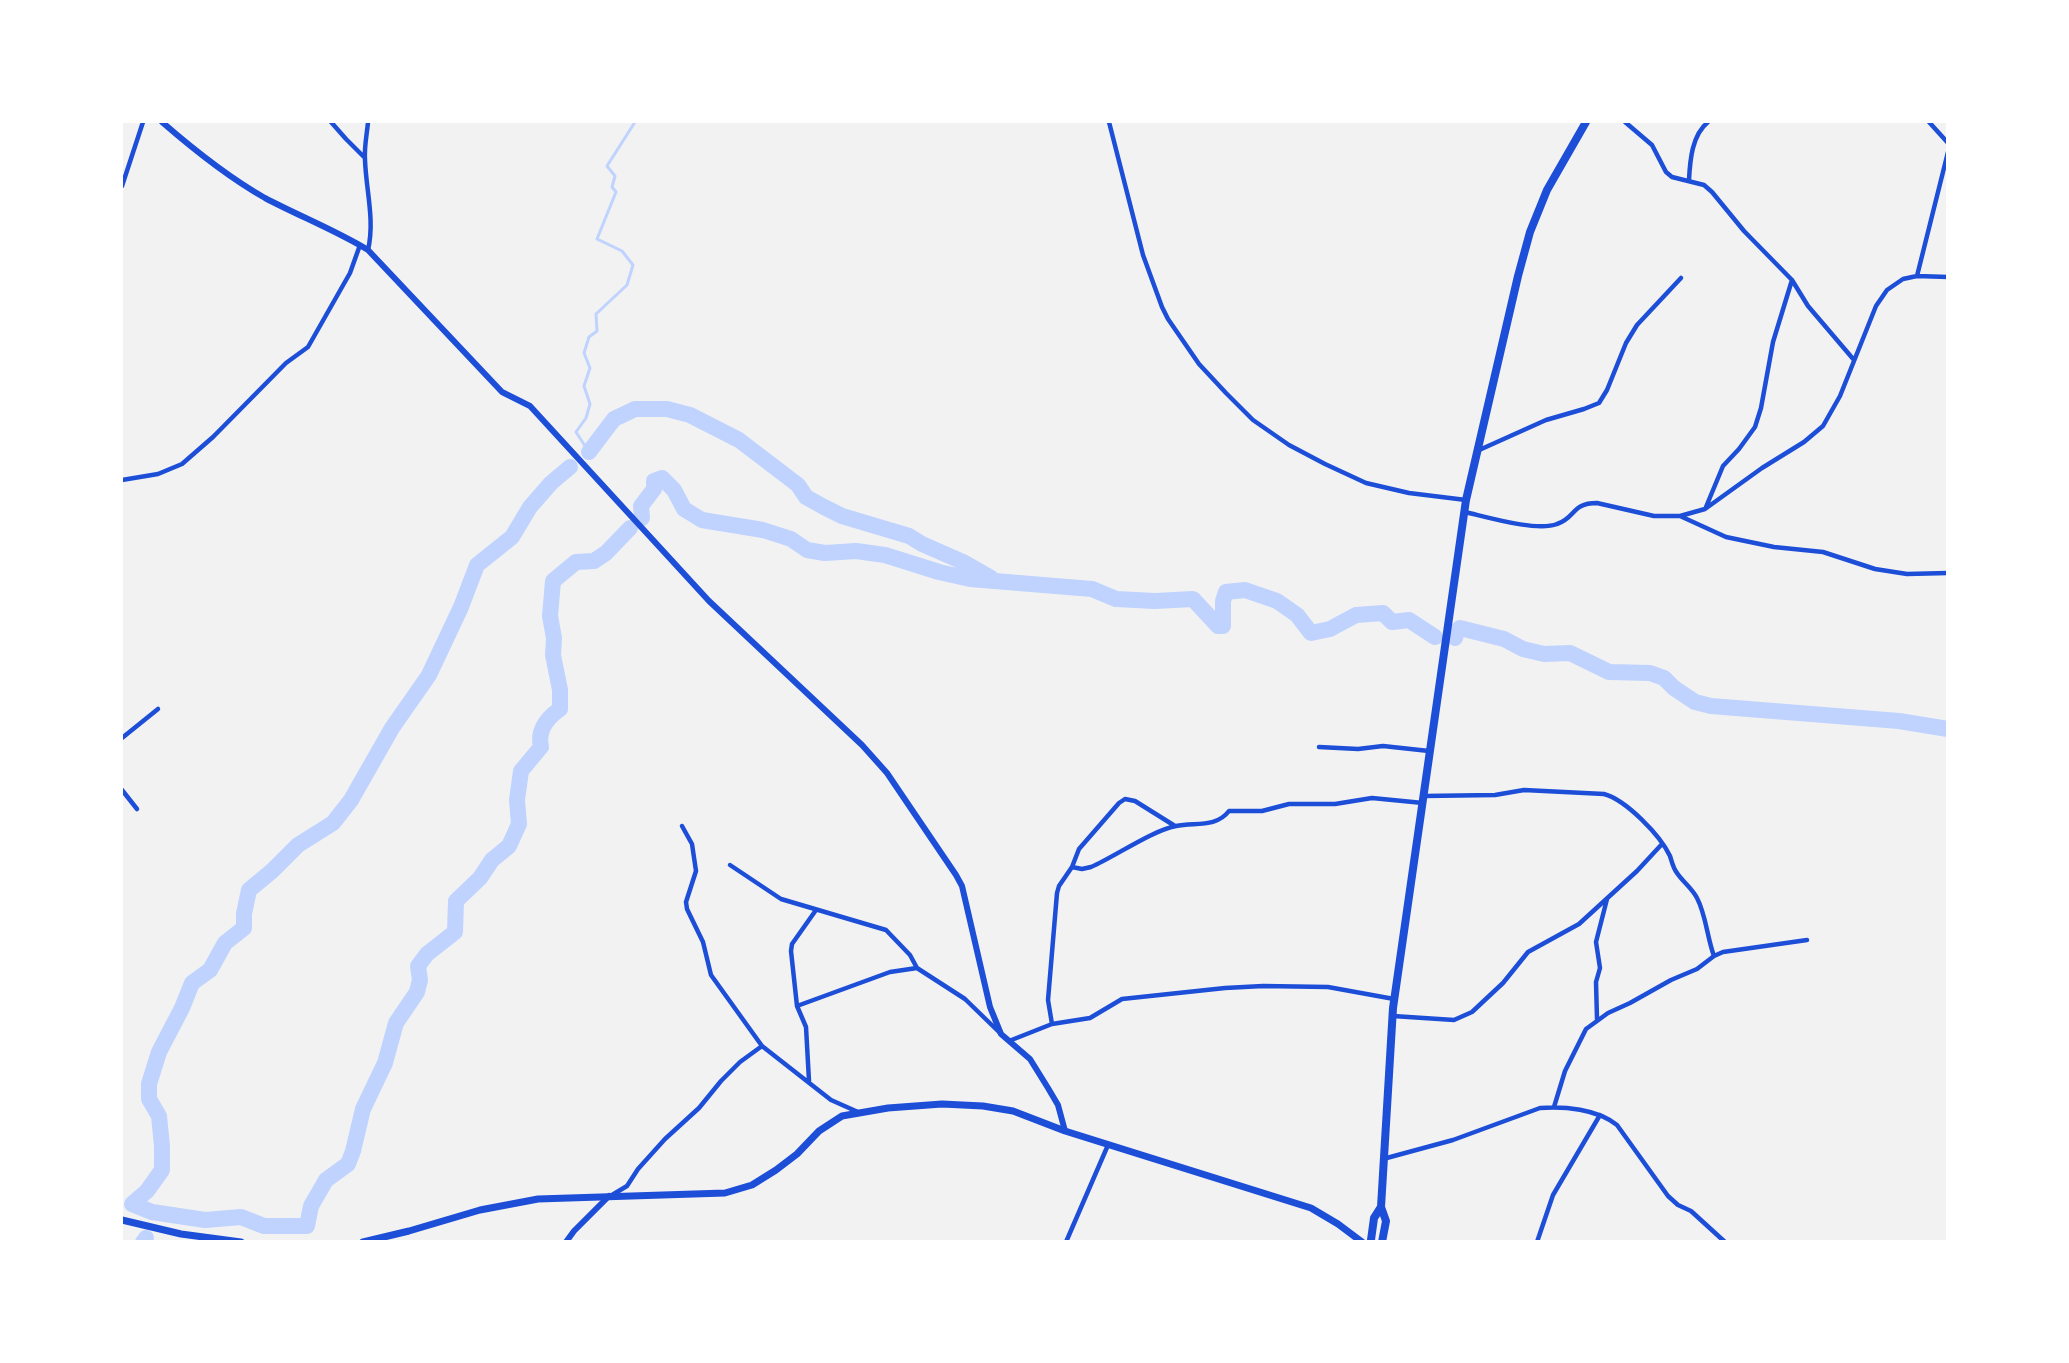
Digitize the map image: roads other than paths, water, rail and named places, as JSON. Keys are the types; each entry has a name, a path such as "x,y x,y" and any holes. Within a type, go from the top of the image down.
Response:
{"main road":[{"path":"363,1242 409,1231 480,1209 538,1199 725,1193 752,1185 797,1154 819,1131 842,1116 858,1112 942,1104 983,1106 1013,1111 1108,1145 1311,1208 1368,1241 1375,1239 1382,1242 1386,1221 1381,1206 1383,1159 1394,999 1466,500 1530,232 1547,190 1586,122"},
{"path":"1368,1241 1374,1218 1381,1206"},
{"path":"122,1220 181,1234 241,1242"}],"street":[{"path":"122,186 142,122"},
{"path":"162,122 233,177 264,197 368,250 502,392 530,406 710,600 748,639 825,709 887,773 962,886 990,1007 1001,1034"},
{"path":"331,122 364,157"},
{"path":"368,122 364,157 370,200 371,235 368,250"},
{"path":"1109,122 1143,255 1162,307 1199,364 1226,393 1253,420 1289,445 1325,465 1366,483 1409,493 1466,500"},
{"path":"1625,122 1652,145 1666,172 1677,180 1689,180 1704,185 1712,192 1744,231 1792,280 1808,306 1854,360"},
{"path":"1689,180 1690,159 1700,129 1708,122"},
{"path":"1929,122 1947,143"},
{"path":"1917,276 1947,152"},
{"path":"122,480 158,474 182,464 213,437 286,363 308,347 350,273 360,245"},
{"path":"1465,512 1541,527 1559,524 1580,505 1588,503 1654,516 1680,516 1705,509 1762,468 1804,442 1823,426 1840,396 1876,306 1887,290 1903,279 1917,276 1947,277"},
{"path":"1478,451 1546,420 1599,403 1631,334 1681,278"},
{"path":"1705,509 1723,466 1755,427 1761,408 1773,342 1792,280"},
{"path":"1680,516 1726,537 1774,547 1822,552 1875,569 1907,574 1947,573"},
{"path":"122,738 158,709"},
{"path":"1319,747 1358,749 1376,746 1429,751"},
{"path":"122,790 137,809"},
{"path":"1072,867 1082,869 1091,867 1175,826 1219,820 1229,811 1262,811 1289,804 1335,804 1372,798 1423,799 1494,795 1524,790 1604,794 1625,803 1662,844 1678,875 1698,899 1714,956"},
{"path":"1052,1024 1048,1000 1053,920 1059,886 1072,867 1079,849 1125,799 1135,801 1175,826"},
{"path":"682,826 692,844 696,860 691,893 686,902 687,909 703,942 711,975 762,1046 831,1100 858,1112"},
{"path":"1393,1016 1458,1020 1472,1012 1503,983 1528,952 1579,924 1608,899 1662,844"},
{"path":"730,865 781,899 886,930 910,955 917,968 965,999 1030,1059 1058,1105 1065,1131"},
{"path":"1597,1019 1596,982 1600,968 1596,942 1608,899"},
{"path":"809,1081 806,1027 797,1006 791,951 792,944 816,910"},
{"path":"1554,1107 1565,1071 1577,1044 1586,1029 1597,1019 1697,969 1723,952 1807,940"},
{"path":"797,1006 890,972 917,968"},
{"path":"1009,1041 1052,1024 1090,1018 1122,999 1225,988 1329,987 1394,999"},
{"path":"566,1242 574,1230 609,1196 627,1186 638,1169 665,1139 699,1108 740,1062 762,1046"},
{"path":"1383,1159 1453,1140 1540,1108 1554,1107 1600,1115 1617,1125 1668,1196 1678,1205 1691,1211 1725,1242"},
{"path":"1537,1242 1553,1195 1600,1115"},
{"path":"1066,1242 1108,1145"}],"waterway":[{"path":"589,452 576,432 586,418 590,404 584,386 590,368 584,353 589,337 597,331 596,314 627,285 633,265 622,251 597,239 616,192 612,187 615,176 607,166 635,122"},
{"path":"589,452 614,419 635,409 667,409 690,415 739,440 798,485 806,497 824,507 842,516 909,536 991,578"},
{"path":"570,467 551,483 530,507 512,537 477,565 461,607 429,675 392,728 351,800 333,823 298,845 249,890 244,914 244,928 225,943 210,970 192,983 159,1052 149,1084 149,1099 159,1116 162,1170 147,1191 132,1204 152,1212 205,1220 241,1217 264,1226 307,1226 311,1206 326,1180 348,1164 363,1109 385,1063 396,1023 417,992 420,980 418,966 427,954 455,932 456,901 480,878 492,860 509,846 519,824 517,800 521,771 541,747 540,735 544,725 560,709 560,690 553,655 554,638 550,616 553,581 576,562 594,561 606,553 630,528"},
{"path":"642,518 641,506 654,489 654,481 662,478 674,490 684,509 702,520 763,530 791,539 807,550 825,553 856,551 885,555 970,579 1092,589 1116,599 1155,601 1193,599 1218,626 1223,626 1223,601 1226,592 1245,590 1277,601 1297,615 1311,633 1330,629 1356,615 1383,613 1392,622 1409,620 1435,637"},
{"path":"1455,638 1460,628 1504,639 1523,649 1544,654 1570,653 1609,672 1650,673 1664,678 1695,702 1711,706 1899,721 1948,729"},
{"path":"143,1242 146,1238"}]}
